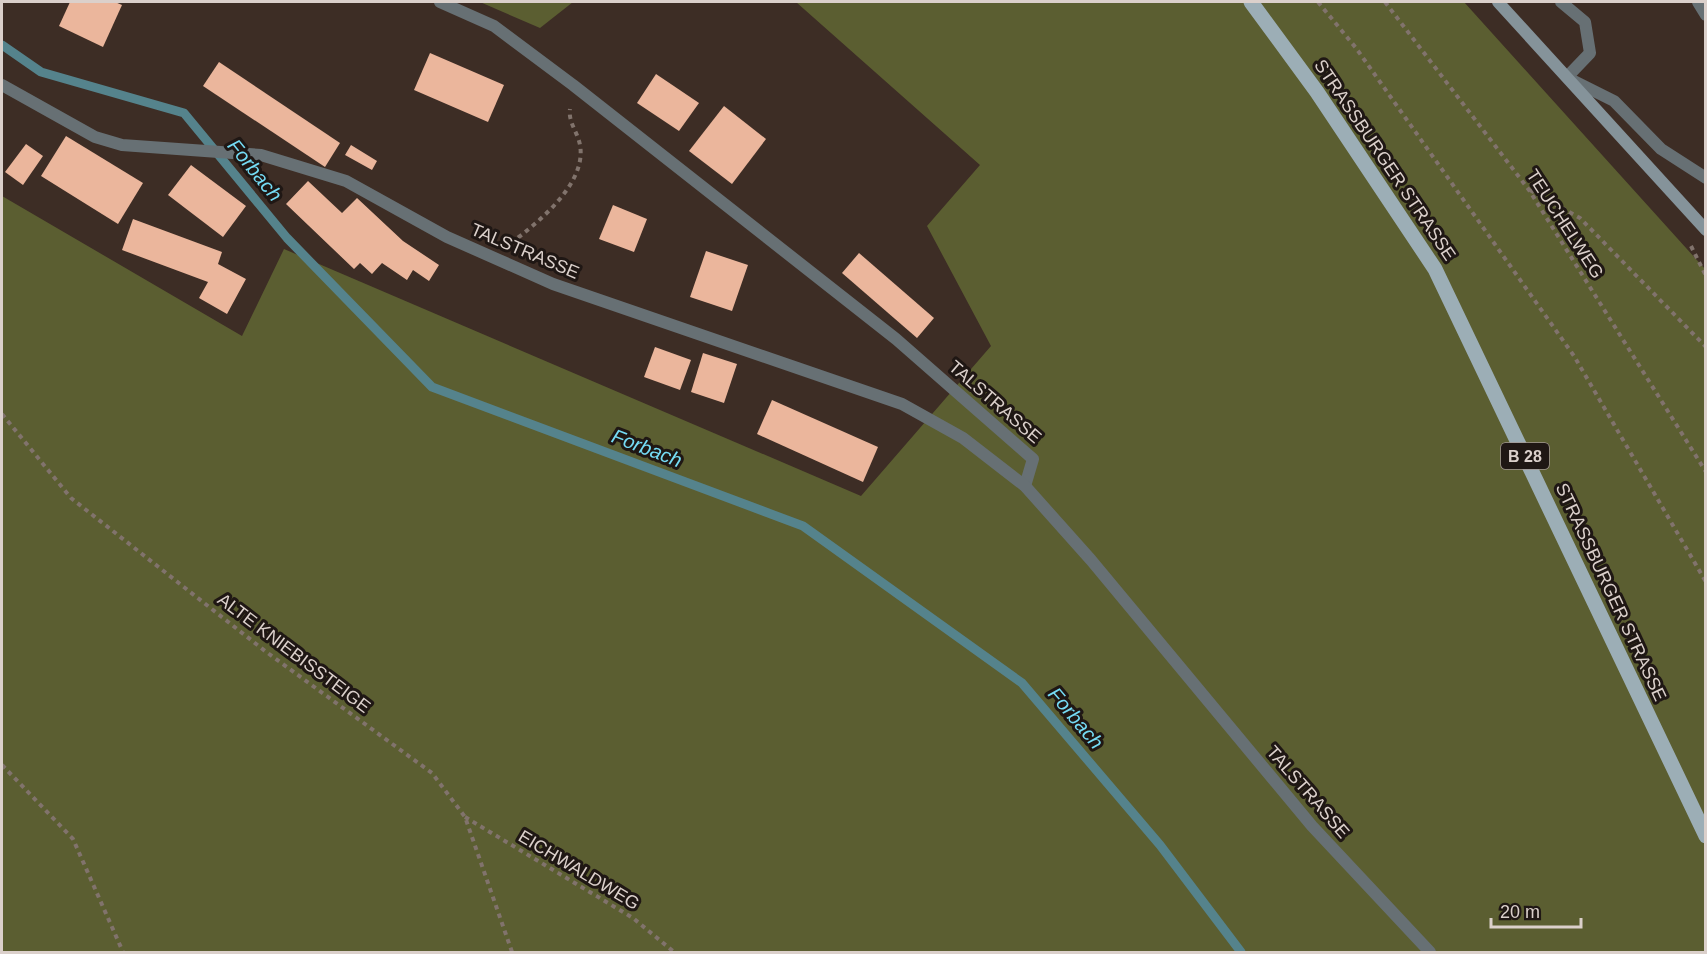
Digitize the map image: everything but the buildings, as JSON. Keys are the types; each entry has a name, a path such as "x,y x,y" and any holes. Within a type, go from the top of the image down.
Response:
{"main road":[{"name":"STRASSBURGER STRASSE","path":"1251,2 1317,92 1435,270 1706,836"},
{"path":"1498,2 1706,230"}],"street":[{"path":"440,2 494,26 573,85"},
{"path":"1561,2 1585,22 1590,53 1567,77 1614,101 1661,149 1706,178"},
{"path":"1698,2 1706,15"},
{"name":"TALSTRASSE","path":"2,85 95,137 122,145 261,155 346,181 447,237 554,284 902,404 963,438 1025,486 1091,560 1312,826 1430,952"},
{"name":"TALSTRASSE","path":"573,85 896,339 1033,459 1025,486"}],"path":[{"path":"1318,2 1356,48 1574,356 1706,582"},
{"name":"TEUCHELWEG","path":"1385,2 1529,190 1706,472"},
{"path":"492,257 542,220 579,172 580,145 569,114 573,85"},
{"path":"1529,190 1580,218 1706,347"},
{"name":"ALTE KNIEBISSTEIGE","path":"2,414 71,498 265,651 432,773 465,817 512,952"},
{"path":"2,765 73,839 123,952"},
{"name":"EICHWALDWEG","path":"465,817 633,918 674,952"}],"green space":[{"path":"480,2 573,2 540,28"},
{"path":"796,2 1464,2 1705,269 1705,952 2,952 2,196 242,336 284,249 861,496 991,346 927,226 980,165"}],"waterway":[{"name":"Forbach","path":"2,45 41,72 184,113 287,238 432,387 803,526 1022,683 1160,845 1241,952"}]}
